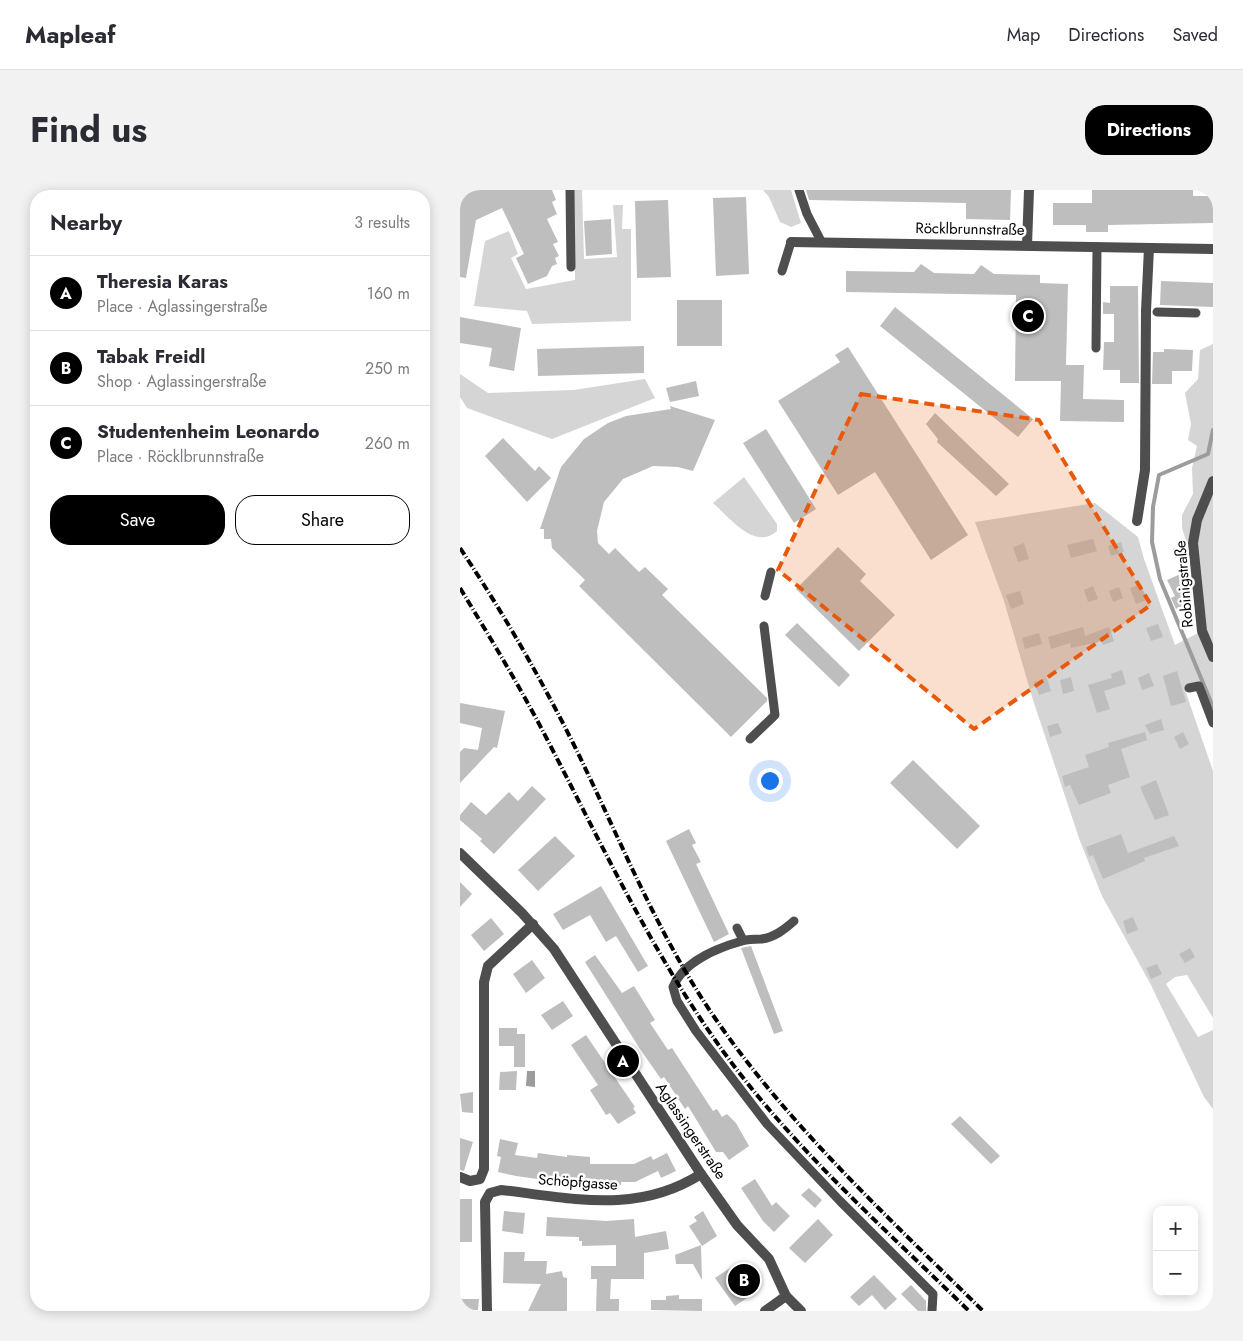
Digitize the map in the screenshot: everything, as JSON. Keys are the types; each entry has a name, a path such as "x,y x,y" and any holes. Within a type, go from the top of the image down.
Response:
{"street":[{"path":"1027,245 1029,190"},
{"name":"Röcklbrunnstraße","path":"791,242 1213,249"},
{"path":"1138,521 1145,470 1146,311 1149,248"},
{"name":"Robinigstraße","path":"1213,481 1196,520 1193,543 1202,631 1213,657"},
{"name":"Aglassingerstraße","path":"460,853 533,924 554,949 701,1174 737,1225 769,1260 786,1296 801,1311"},
{"path":"460,1178 470,1181 480,1179 484,1168 484,982 488,966 533,924"},
{"name":"Schöpfgasse","path":"487,1311 485,1202 490,1193 501,1190 605,1201 637,1200 664,1192 701,1174"},
{"path":"765,1311 786,1296"}],"lane":[{"path":"570,190 571,267"},
{"path":"799,190 806,214 821,241"},
{"path":"782,271 791,242"},
{"path":"1096,348 1097,247"},
{"path":"1157,312 1196,313"},
{"path":"765,596 772,572"},
{"path":"750,739 775,715 764,626"},
{"path":"1189,688 1199,686 1213,723"},
{"path":"794,921 786,929 766,938 743,940 711,954 685,969 673,987 677,1001 696,1031 767,1124 840,1201 933,1294 932,1311"},
{"path":"738,928 743,940"}],"highlighted area":[{"path":"861,394 1039,420 1151,605 974,729 778,570"}],"shaded area":[{"path":"574,190 582,190 584,259 617,257 613,205 623,205 622,229 631,229 631,321 532,324 527,311 474,306 485,241 509,231 518,254 511,258 526,289 575,280"},
{"path":"763,190 791,190 801,223 791,227 780,222 769,197"},
{"path":"1213,344 1213,476 1191,545 1187,544 1182,528 1182,515 1193,494 1192,468 1197,446 1188,440 1191,424 1185,393 1198,379 1200,350"},
{"path":"460,374 488,393 574,390 645,379 655,398 552,439 467,408 460,397"},
{"path":"744,477 777,524 777,531 769,536 760,537 743,530 713,503"},
{"path":"1213,481 1213,723 1199,686 1185,690 1213,771 1213,1018 1187,975 1175,977 1166,984 1198,1037 1213,1030 1213,1109 1204,1097 1151,985 1102,896 1080,841 1033,700 1004,601 975,522 1095,503 1138,537 1175,645 1202,631 1193,543"},
{"path":"527,1071 535,1071 535,1087 526,1086"}],"building":[{"path":"462,190 552,190 556,200 552,202 557,214 547,219 558,242 553,244 559,256 555,258 557,264 552,266 547,276 528,284 516,258 524,254 502,208 476,220 466,278 460,277 460,196"},
{"path":"806,190 1011,190 1010,220 966,219 966,203 809,200"},
{"path":"1092,190 1193,190 1193,196 1213,196 1213,223 1108,225 1108,232 1086,232 1086,225 1053,225 1053,203 1092,203"},
{"path":"746,197 749,274 716,276 713,198"},
{"path":"668,200 671,277 637,278 635,201"},
{"path":"611,219 612,254 586,256 584,221"},
{"path":"921,264 934,273 974,274 981,265 994,274 1040,275 1040,283 1068,284 1066,365 1084,365 1083,399 1124,400 1124,422 1060,421 1061,381 1015,381 1016,295 846,292 846,271 914,272"},
{"path":"1161,281 1213,283 1213,307 1160,305"},
{"path":"1110,286 1138,286 1139,383 1120,383 1120,370 1103,370 1104,342 1114,342 1114,314 1103,314 1103,302 1110,303"},
{"path":"677,300 722,300 722,346 677,346"},
{"path":"895,307 1033,419 1018,437 880,326"},
{"path":"460,317 521,328 514,371 489,366 492,348 460,343"},
{"path":"644,346 644,373 538,376 537,349"},
{"path":"848,347 968,535 931,560 875,472 838,495 778,401 840,362 835,355"},
{"path":"1164,349 1193,350 1192,371 1172,371 1172,384 1152,384 1153,352 1164,352"},
{"path":"696,381 699,396 670,402 666,388"},
{"path":"670,406 715,420 693,471 678,467 653,466 623,479 604,502 597,531 598,543 609,554 615,548 639,572 645,567 668,589 662,595 767,698 767,701 731,737 579,586 585,580 552,548 551,539 544,539 544,529 540,529 561,467 584,439 608,423 626,416 671,409"},
{"path":"935,413 1009,484 996,496 937,442 938,439 926,424"},
{"path":"766,429 816,509 794,523 743,443"},
{"path":"503,438 535,471 539,466 551,478 527,502 485,456"},
{"path":"1093,539 1097,551 1071,558 1067,545"},
{"path":"1121,542 1124,552 1111,556 1108,546"},
{"path":"1024,543 1029,559 1018,562 1013,547"},
{"path":"838,547 866,574 860,581 895,615 859,651 796,589"},
{"path":"1185,572 1189,582 1185,583 1188,589 1185,590 1191,602 1176,609 1171,598 1175,596 1167,580"},
{"path":"1141,584 1147,600 1136,604 1130,588"},
{"path":"1093,586 1098,599 1088,602 1084,590"},
{"path":"1119,587 1123,598 1113,602 1109,591"},
{"path":"1020,591 1024,604 1011,609 1006,595"},
{"path":"797,623 850,675 839,687 785,635"},
{"path":"1158,624 1163,637 1151,641 1146,628"},
{"path":"1083,627 1085,636 1109,627 1114,641 1103,645 1102,641 1071,648 1070,643 1051,649 1048,637"},
{"path":"1039,633 1042,644 1025,649 1022,638"},
{"path":"1122,670 1126,684 1104,691 1110,709 1097,713 1088,685 1112,678 1111,674"},
{"path":"1177,671 1186,702 1171,706 1163,676"},
{"path":"1149,673 1154,686 1142,690 1138,678"},
{"path":"1071,677 1074,691 1063,694 1060,680"},
{"path":"1047,678 1051,691 1039,695 1034,682"},
{"path":"460,703 505,711 497,748 494,747 460,783 460,752 464,748 478,750 482,728 460,723"},
{"path":"1161,719 1164,730 1150,734 1145,725"},
{"path":"1058,723 1062,733 1050,737 1047,726"},
{"path":"1145,732 1147,740 1121,749 1130,777 1108,785 1111,793 1079,805 1070,785 1065,787 1062,776 1089,767 1085,755 1109,747 1108,743"},
{"path":"1183,732 1189,744 1180,749 1174,737"},
{"path":"913,760 980,826 957,849 890,783"},
{"path":"1156,780 1169,815 1155,820 1140,787"},
{"path":"532,786 546,799 494,854 480,841 482,839 460,820 460,815 471,802 486,815 509,792 518,801"},
{"path":"689,829 696,843 692,845 701,862 696,864 729,934 714,942 666,841"},
{"path":"1121,834 1128,853 1174,836 1179,846 1144,858 1145,861 1103,879 1093,855 1089,857 1086,847"},
{"path":"555,836 575,856 538,891 518,870"},
{"path":"460,882 472,894 460,907"},
{"path":"601,886 648,966 638,972 616,936 606,942 590,915 563,930 553,914"},
{"path":"1133,917 1138,930 1127,934 1123,921"},
{"path":"491,918 504,934 484,951 471,935"},
{"path":"751,946 783,1031 774,1034 741,948"},
{"path":"1190,948 1195,957 1185,963 1179,954"},
{"path":"595,955 622,993 634,986 655,1020 650,1023 668,1050 672,1048 713,1111 717,1109 722,1117 727,1114 736,1123 749,1146 729,1160 723,1152 716,1152 688,1106 685,1109 664,1077 661,1079 640,1049 585,962"},
{"path":"532,960 545,978 526,993 513,974"},
{"path":"1157,964 1162,974 1151,979 1146,968"},
{"path":"563,1001 573,1016 552,1030 541,1015"},
{"path":"499,1028 517,1028 517,1034 525,1034 525,1067 514,1067 514,1046 499,1046"},
{"path":"586,1035 635,1107 633,1108 636,1113 618,1124 610,1113 606,1115 590,1090 598,1085 571,1045"},
{"path":"517,1071 516,1090 499,1090 500,1072"},
{"path":"473,1092 473,1113 462,1112 460,1094"},
{"path":"960,1116 1000,1156 991,1164 951,1124"},
{"path":"460,1138 473,1142 464,1171 460,1170"},
{"path":"500,1139 518,1143 515,1155 537,1158 538,1153 567,1157 567,1155 590,1157 590,1164 634,1164 651,1156 653,1160 667,1153 676,1171 661,1178 658,1171 635,1182 621,1182 621,1185 559,1182 516,1176 498,1172 501,1157 497,1156"},
{"path":"755,1179 772,1206 776,1202 790,1216 774,1232 763,1221 741,1188"},
{"path":"809,1188 822,1200 815,1208 801,1195"},
{"path":"460,1199 472,1199 472,1242 460,1242"},
{"path":"504,1211 525,1213 523,1234 502,1231"},
{"path":"703,1211 717,1236 702,1246 689,1226 697,1221 694,1217"},
{"path":"547,1217 606,1221 634,1219 635,1237 666,1231 669,1249 644,1253 644,1279 611,1279 610,1299 619,1299 619,1311 596,1311 597,1279 591,1279 591,1266 616,1266 616,1245 582,1246 582,1241 579,1241 579,1237 546,1236"},
{"path":"818,1219 833,1235 805,1263 789,1248"},
{"path":"701,1245 702,1280 693,1264 676,1264 675,1255"},
{"path":"504,1252 525,1252 524,1261 547,1261 546,1274 562,1271 563,1277 567,1278 567,1311 528,1311 541,1284 503,1283"},
{"path":"736,1264 756,1292 735,1306 715,1278"},
{"path":"874,1275 897,1299 885,1310 872,1295 859,1306 850,1297"},
{"path":"911,1285 926,1301 926,1311 918,1311 901,1294"},
{"path":"679,1295 679,1299 702,1299 702,1311 651,1310 651,1300 666,1300 666,1296"},
{"path":"460,1299 479,1299 478,1310 460,1310"}],"waterway":[{"path":"1213,430 1208,454 1159,475 1153,507 1152,542 1160,579 1213,707"}],"railway":[{"path":"460,548 505,619 547,693 573,743 657,920 695,988 717,1021 777,1099 843,1172 983,1311"},
{"path":"460,588 528,704 646,929 689,1002 713,1037 770,1111 802,1146 834,1180 969,1311"}],"place":[{"name":"Studentenheim Leonardo","path":"1028,316"},
{"name":"Theresia Karas","path":"623,1061"},
{"name":"Tabak Freidl","path":"744,1280"}]}
